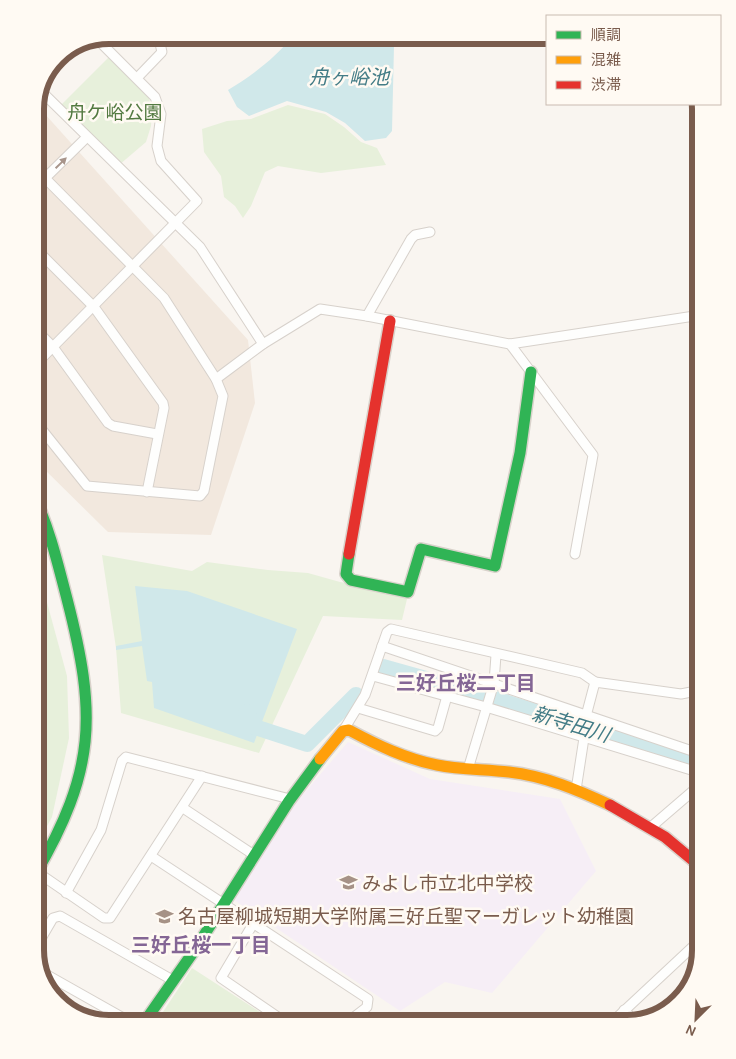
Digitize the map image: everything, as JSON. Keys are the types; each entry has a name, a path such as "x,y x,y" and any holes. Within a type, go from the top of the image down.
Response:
{"street":[{"path":"44,356 197,201 160,161 157,146 161,114 159,105 137,78 103,44"},
{"path":"137,78 162,52 160,44"},
{"path":"45,95 200,247 263,344"},
{"path":"44,432 87,486 147,492 203,494 223,396 216,379 164,298 45,178 87,137"},
{"path":"367,316 411,239 415,235 430,232"},
{"path":"44,257 94,307 163,403 164,408 157,434 147,492"},
{"path":"216,379 263,344 320,310 367,316 510,344 692,316"},
{"path":"390,321 346,574 351,580 408,592 421,549 495,566 520,453 531,372"},
{"path":"44,338 54,347 108,423 113,426 157,434"},
{"path":"510,344 593,455 575,554"},
{"path":"44,518 80,650 87,708 85,751 79,784 61,830 44,860"},
{"path":"151,1014 290,799 343,731 358,708 373,676 386,632 393,629 582,674 595,682 681,694 692,692"},
{"path":"382,646 692,751"},
{"path":"468,769 494,683 496,654"},
{"path":"373,676 486,707 692,770"},
{"path":"586,716 595,682"},
{"path":"358,708 435,731 438,728 447,696"},
{"path":"343,731 349,730 378,746 414,760 468,769 523,773 576,790 651,827 692,855"},
{"path":"576,790 584,738"},
{"path":"66,893 101,830 124,758 290,799"},
{"path":"44,879 104,918 110,918 202,776"},
{"path":"651,827 692,792"},
{"path":"183,808 254,855"},
{"path":"151,856 368,999 367,1007 357,1015"},
{"path":"44,934 53,918 60,916 174,981"},
{"path":"253,924 221,978 275,1015"},
{"path":"619,1015 692,947"},
{"path":"50,976 118,1015"},
{"path":"624,1010 629,1015"}],"shaded area":[{"path":"44,113 248,340 255,403 211,535 108,532 44,469"},
{"path":"348,742 430,779 560,799 596,871 492,993 445,982 400,1011 234,900 294,805"}],"green space":[{"name":"舟ケ峪公園","path":"109,57 148,95 152,109 151,126 146,142 119,165 59,107"},
{"path":"288,105 325,114 361,142 377,148 386,165 321,173 278,166 265,172 251,206 243,218 235,206 224,197 221,176 204,152 202,129 227,121 251,119"},
{"path":"102,555 192,571 207,562 308,573 340,582 395,592 407,599 402,620 323,616 259,753 121,713 116,648"},
{"path":"44,591 67,676 69,738 52,817 44,832"},
{"path":"192,968 260,1012 258,1015 161,1015"}],"water":[{"name":"舟ヶ峪池","path":"286,44 389,44 394,46 392,131 386,138 365,141 345,123 326,112 287,101 249,116 237,107 228,90 263,66"},
{"path":"135,586 187,591 297,629 254,743 154,708 152,682 147,681 142,646 116,650 116,646 142,641"}],"waterway":[{"name":"新寺田川","path":"383,667 476,693 692,761"},
{"name":"新寺田川","path":"246,712 255,727 307,744 356,695"}],"traffic: fast":[{"path":"349,554 346,574 351,580 408,592 421,549 495,566 520,453 531,372"},
{"path":"44,521 57,561 77,640 86,710 85,741 80,772 70,804 44,858"},
{"path":"149,1015 194,951 289,801 320,759"}],"traffic: slow":[{"path":"320,759 343,731 349,730 392,751 414,759 446,767 509,772 548,780 610,805"}],"traffic: jam":[{"path":"349,554 390,321"},
{"path":"610,805 665,837 692,860"}],"place":[{"name":"みよし市立北中学校","path":"348,883"},
{"name":"名古屋柳城短期大学附属三好丘聖マーガレット幼稚園","path":"164,916"}],"district":[{"name":"三好丘桜二丁目","path":"466,683"},
{"name":"三好丘桜一丁目","path":"201,945"}]}
